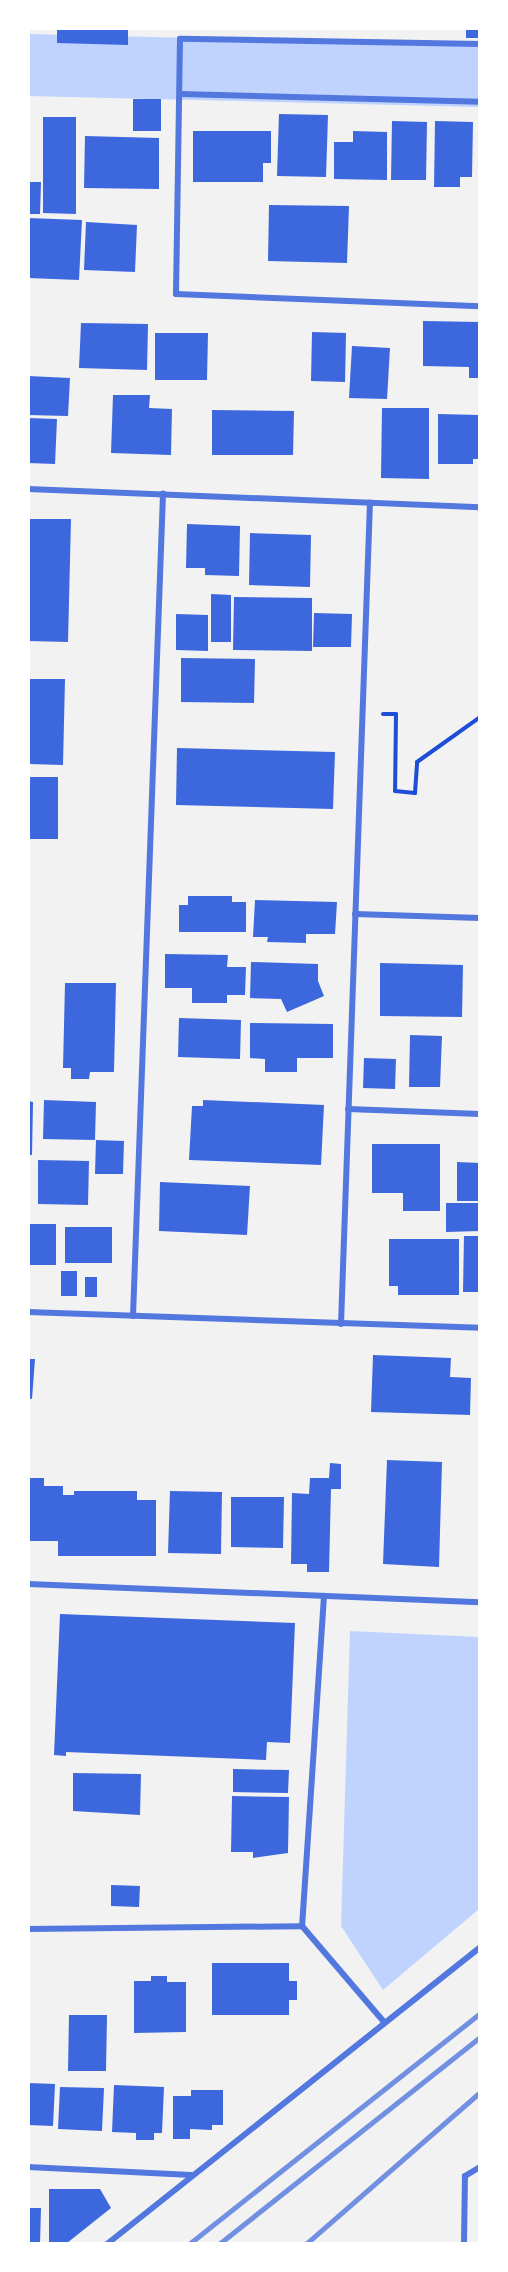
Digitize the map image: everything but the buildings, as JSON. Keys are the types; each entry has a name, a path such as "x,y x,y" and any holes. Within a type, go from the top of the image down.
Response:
{"street":[{"path":"480,45 180,39 176,294 480,306"},
{"path":"180,94 480,102"},
{"path":"28,489 480,507"},
{"path":"133,1316 163,494"},
{"path":"341,1323 370,503"},
{"path":"355,914 480,918"},
{"path":"348,1109 480,1114"},
{"path":"28,1312 480,1328"},
{"path":"28,1584 480,1602"},
{"path":"324,1596 302,1926 383,2021"},
{"path":"28,1929 302,1926"},
{"path":"107,2244 383,2021 480,1947"},
{"path":"28,2167 192,2175"},
{"path":"464,2244 465,2176 480,2167"}],"path":[{"path":"363,715 396,714 395,791 415,793 417,762 480,717"}],"water":[{"path":"350,1631 479,1637 479,1909 383,1990 341,1926"}],"waterway":[{"path":"28,65 480,76"}],"railway":[{"path":"189,2244 480,2013"},
{"path":"219,2244 480,2037"},
{"path":"306,2244 480,2092"}]}
